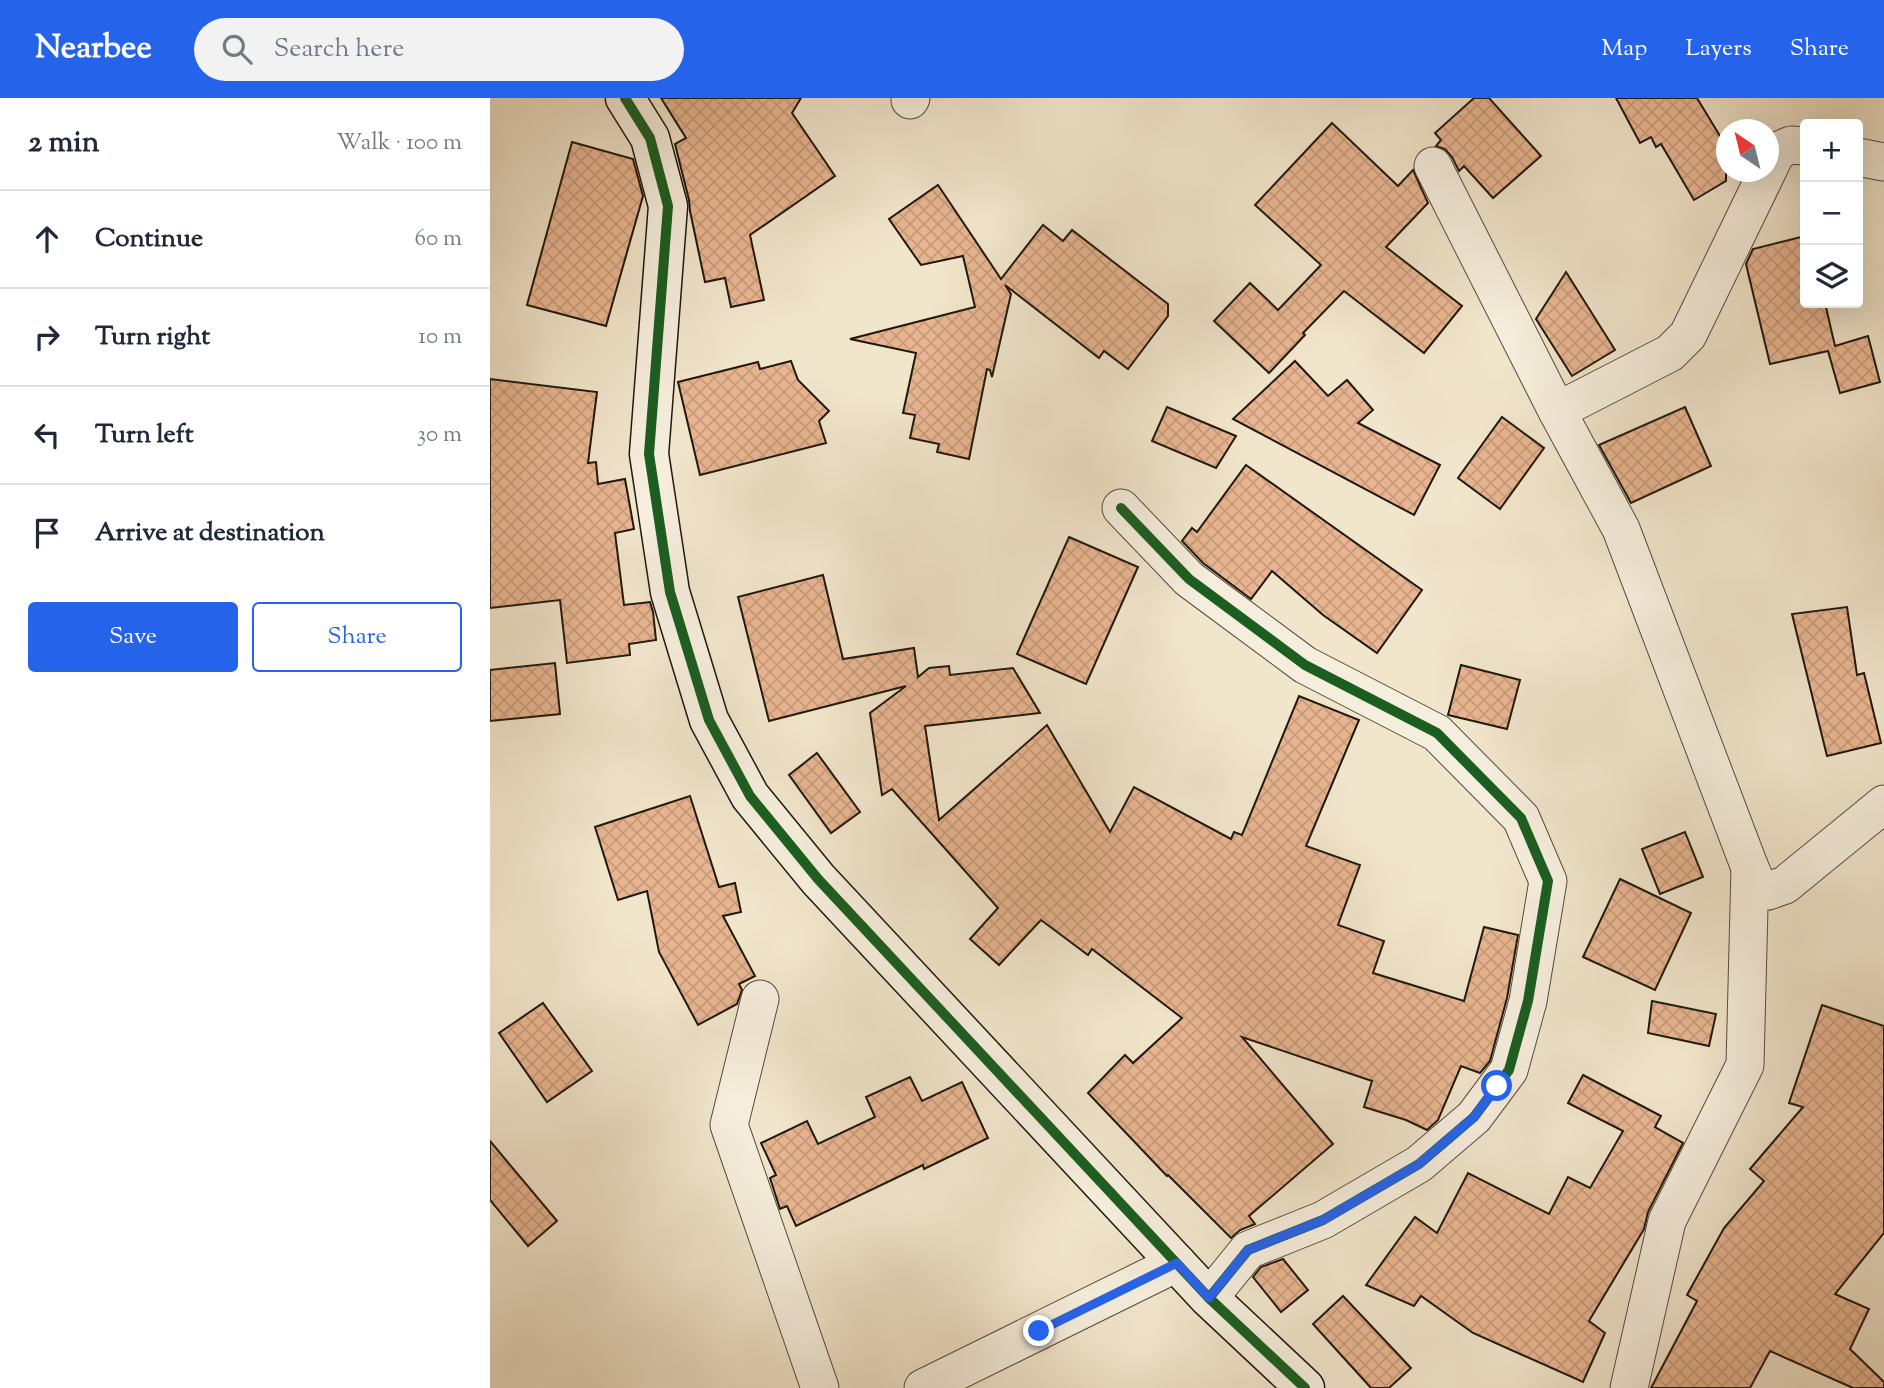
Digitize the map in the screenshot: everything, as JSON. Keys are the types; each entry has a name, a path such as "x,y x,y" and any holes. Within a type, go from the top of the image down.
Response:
{"street":[{"path":"625,98 650,138 668,206 649,454 670,592 709,720 750,796 818,878 1209,1298 1305,1388"},
{"path":"1779,150 1791,145 1800,146"},
{"path":"1863,157 1884,162"},
{"path":"1433,166 1557,411 1621,529 1758,884 1768,891 1785,885 1884,804"},
{"path":"1557,411 1670,353 1688,335 1762,182"},
{"path":"1121,508 1189,579 1305,665 1437,733 1521,818 1548,881 1528,1001 1509,1070 1474,1117 1419,1164 1323,1220 1248,1250 1209,1298"},
{"path":"1629,1388 1667,1220 1745,1065 1750,868"},
{"path":"760,999 729,1125 820,1388"},
{"path":"923,1388 1177,1263"}],"building":[{"path":"661,98 801,98 792,113 835,176 750,235 764,300 731,307 725,278 705,282 675,144 686,138"},
{"path":"1474,98 1489,98 1541,156 1493,198 1464,166 1459,171 1445,149 1436,146 1441,140 1435,133"},
{"path":"1616,98 1697,98 1716,129 1716,182 1724,182 1694,200 1661,144 1656,147 1651,137 1640,143"},
{"path":"1332,123 1398,186 1413,170 1428,203 1386,247 1462,306 1424,353 1344,291 1269,373 1214,321 1250,283 1278,310 1321,265 1255,205"},
{"path":"572,142 633,159 643,196 606,326 527,305"},
{"path":"938,185 1001,279 1043,225 1063,241 1072,230 1168,304 1168,316 1128,369 1104,351 1099,358 1005,285 1011,294 992,377 987,369 969,459 937,452 939,444 910,438 915,415 903,413 916,353 850,339 975,307 963,256 921,265 889,219"},
{"path":"1800,237 1800,308 1826,308 1835,346 1868,336 1880,382 1840,393 1828,351 1770,364 1746,264 1753,249"},
{"path":"1566,272 1615,350 1572,376 1536,319"},
{"path":"791,361 798,380 829,411 819,421 826,443 700,475 678,382 758,362 760,369"},
{"path":"1295,361 1328,396 1347,380 1373,410 1358,423 1440,465 1414,515 1233,419"},
{"path":"490,379 597,392 588,463 596,462 598,484 625,479 634,529 615,533 624,605 650,602 653,612 656,640 629,644 630,655 567,663 560,600 490,608"},
{"path":"1167,407 1236,436 1216,468 1152,441"},
{"path":"1685,407 1711,466 1631,503 1599,445"},
{"path":"1502,417 1544,448 1500,509 1458,478"},
{"path":"1246,465 1422,590 1377,653 1323,615 1272,571 1251,599 1203,563 1182,541 1192,528 1197,532"},
{"path":"1069,537 1138,567 1086,684 1017,654"},
{"path":"823,575 843,659 914,648 918,677 929,668 949,666 950,675 1013,668 1040,713 925,726 939,820 1047,725 1110,832 1134,787 1231,839 1234,832 1242,835 1299,696 1359,720 1306,846 1360,865 1338,925 1384,941 1373,973 1464,1001 1484,927 1518,935 1507,998 1490,1061 1480,1073 1461,1066 1438,1120 1427,1130 1406,1120 1364,1107 1372,1081 1242,1037 1333,1144 1249,1216 1255,1224 1240,1230 1231,1238 1088,1093 1125,1055 1133,1063 1182,1018 1092,949 1088,955 1041,920 999,965 970,939 998,908 892,789 882,795 870,713 906,686 769,721 738,597"},
{"path":"1847,607 1857,675 1864,673 1881,743 1827,756 1792,614"},
{"path":"555,663 560,714 490,721 490,670"},
{"path":"1461,665 1520,680 1507,729 1448,715"},
{"path":"817,753 860,812 831,833 789,775"},
{"path":"690,796 719,887 735,883 741,912 723,916 755,976 739,984 742,990 737,1004 698,1025 659,952 647,891 618,900 595,827"},
{"path":"1685,832 1703,877 1660,894 1642,849"},
{"path":"1620,879 1691,913 1655,990 1583,957"},
{"path":"1652,1001 1716,1014 1709,1046 1648,1033"},
{"path":"543,1003 592,1071 547,1102 499,1033"},
{"path":"1822,1005 1884,1026 1884,1233 1835,1294 1869,1309 1850,1349 1884,1382 1884,1388 1853,1388 1770,1351 1750,1388 1651,1388 1697,1301 1687,1295 1724,1228 1764,1181 1750,1169 1803,1107 1789,1103"},
{"path":"1583,1075 1661,1116 1655,1127 1683,1143 1648,1212 1644,1229 1589,1321 1605,1333 1583,1382 1473,1333 1421,1296 1414,1306 1366,1285 1415,1217 1437,1233 1468,1173 1549,1214 1568,1177 1590,1188 1623,1131 1568,1103"},
{"path":"910,1077 922,1101 962,1082 988,1138 924,1169 923,1165 796,1226 787,1206 780,1209 770,1178 776,1175 761,1143 807,1121 818,1144 875,1117 866,1097"},
{"path":"490,1141 557,1221 528,1246 490,1200"},
{"path":"1283,1259 1308,1290 1281,1312 1253,1277 1261,1267"},
{"path":"1343,1296 1411,1368 1389,1388 1371,1388 1313,1324"}],"cycle path":[{"path":"625,98 650,138 668,206 649,454 670,592 709,720 750,796 818,879 1209,1298 1305,1388"},
{"path":"1121,508 1189,579 1305,665 1437,733 1521,818 1548,881 1528,1001 1509,1070 1474,1117 1419,1164 1323,1220 1248,1250 1209,1298"}],"route":[{"path":"1039,1331 1177,1263 1209,1298 1248,1250 1323,1220 1419,1164 1474,1117 1497,1086"}]}
